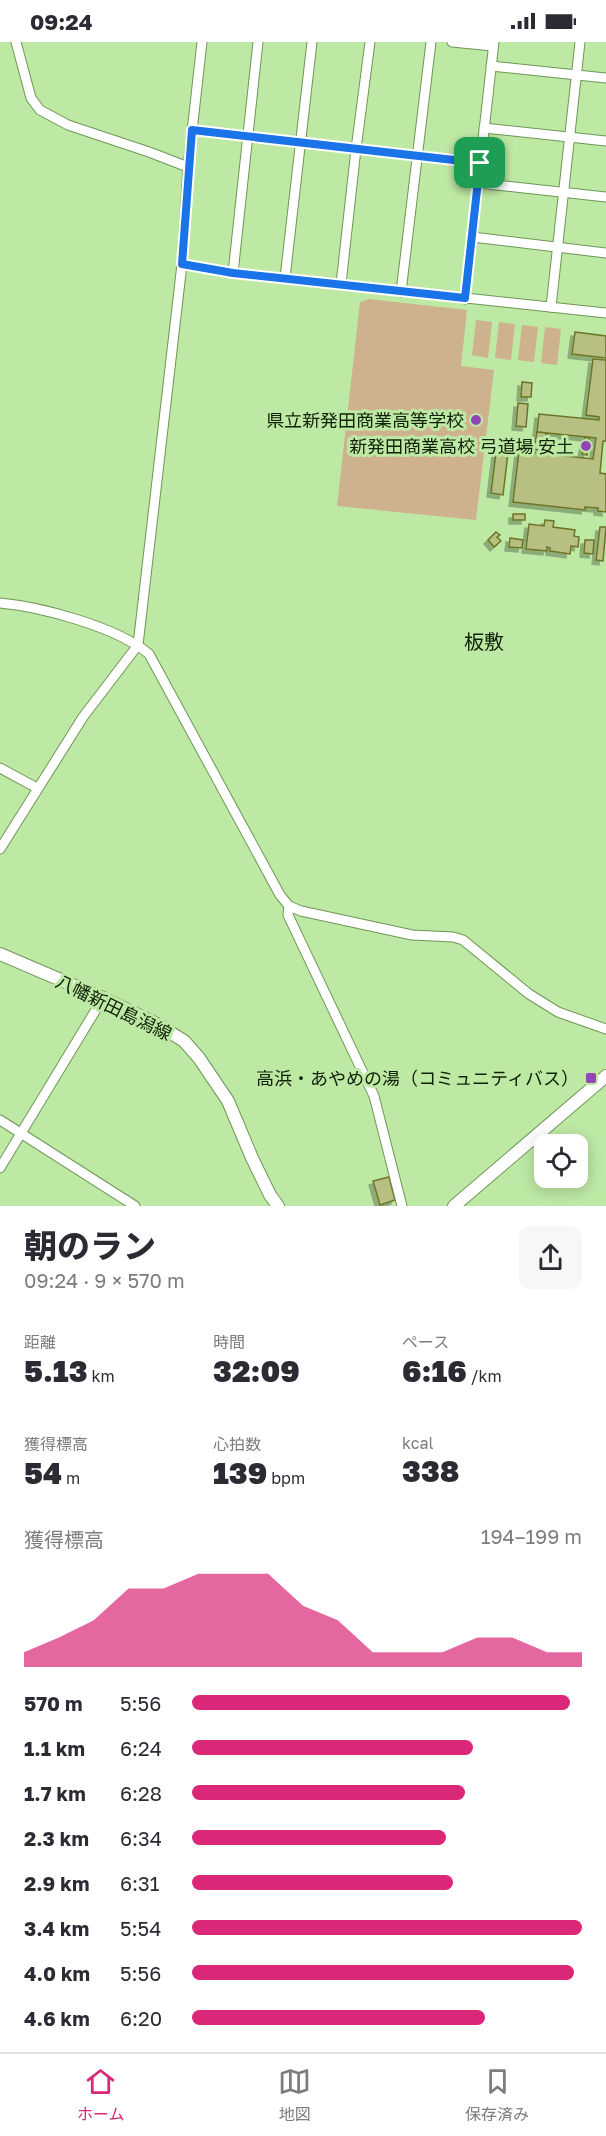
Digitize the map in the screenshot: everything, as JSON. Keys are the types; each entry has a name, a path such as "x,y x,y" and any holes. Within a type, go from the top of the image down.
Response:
{"main road":[{"name":"八幡新田島潟線","path":"0,954 103,998 184,1041 199,1058 228,1101 252,1158 278,1206"},
{"path":"454,1206 606,1076"}],"street":[{"path":"16,42 31,99 40,110 68,125 188,167"},
{"path":"0,849 83,717 138,645 182,264 188,167 202,42"},
{"path":"233,273 258,42"},
{"path":"285,279 312,42"},
{"path":"341,284 370,42"},
{"path":"401,292 431,42"},
{"path":"452,42 494,44 465,298"},
{"path":"551,307 580,42"},
{"path":"491,66 606,78"},
{"path":"484,128 606,141"},
{"path":"192,130 480,163"},
{"path":"478,183 606,197"},
{"path":"472,237 606,253"},
{"path":"182,264 233,273 606,313"},
{"path":"0,603 50,611 138,645 149,654 280,895 289,906 412,935 453,937 463,940 529,994 558,1012 606,1029"},
{"path":"0,768 38,788"},
{"path":"289,906 288,915 374,1096 402,1206"},
{"path":"0,1168 103,998"},
{"path":"0,1120 135,1206"}],"shaded area":[{"path":"369,299 467,310 461,366 494,370 476,520 337,506 360,302"},
{"path":"476,320 492,322 488,358 472,355"},
{"path":"499,322 515,324 511,360 495,358"},
{"path":"522,325 538,327 534,362 518,360"},
{"path":"545,327 561,329 557,365 541,363"}],"building":[{"path":"575,332 606,336 606,358 572,354"},
{"path":"606,358 606,441 603,441 600,473 606,474 606,512 598,511 598,508 585,507 585,510 513,502 519,451 593,459 596,438 537,432 539,414 599,420 599,417 586,415 593,359 605,360"},
{"path":"522,382 532,383 531,397 521,397"},
{"path":"518,403 528,404 526,427 516,426"},
{"path":"537,432 546,433 544,451 534,449"},
{"name":"新発田商業高校 弓道場 安土","path":"585,437 589,438 587,455 582,454"},
{"path":"496,452 508,453 503,495 491,493"},
{"path":"513,514 525,514 525,520 513,520"},
{"path":"545,520 554,521 553,527 575,530 574,536 579,537 578,547 571,546 570,554 550,551 547,547 547,551 526,549 529,524 544,526"},
{"path":"600,527 606,527 603,561 596,560"},
{"path":"496,532 500,535 497,537 501,541 494,547 488,540"},
{"path":"510,538 523,540 522,548 509,547"},
{"path":"585,540 594,540 593,554 584,553"},
{"path":"389,1177 395,1200 380,1205 373,1181"}],"place":[{"name":"県立新発田商業高等学校","path":"476,420"},
{"name":"新発田商業高校 弓道場 安土","path":"586,446"},
{"name":"高浜・あやめの湯（コミュニティバス）","path":"591,1078"}],"district":[{"name":"板敷","path":"484,641"}],"route":[{"path":"192,130 480,163 465,298 233,273 182,264 192,130"}]}
